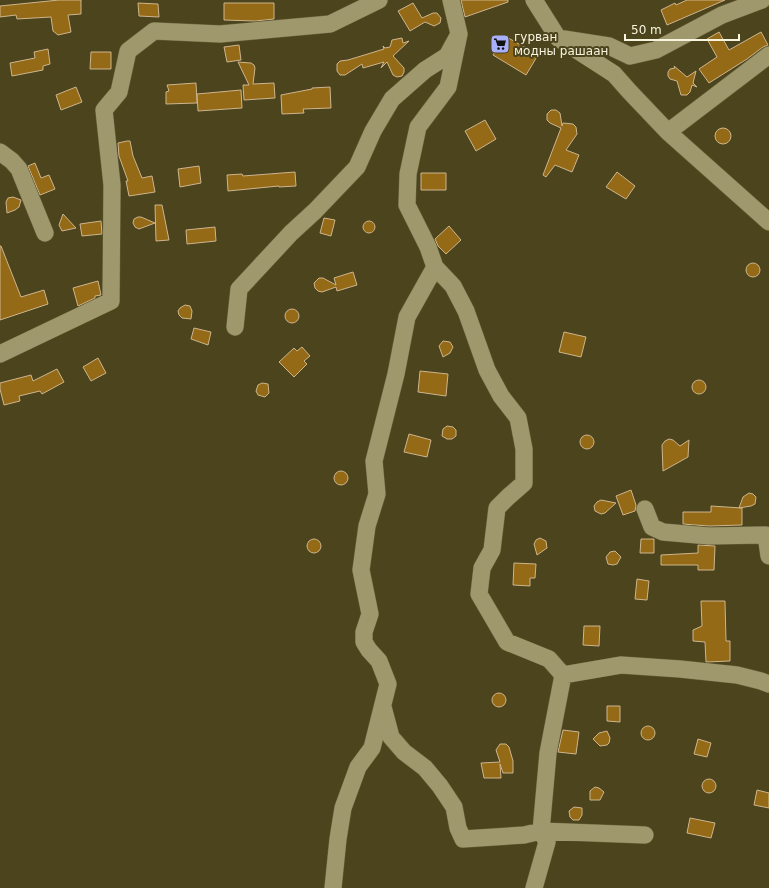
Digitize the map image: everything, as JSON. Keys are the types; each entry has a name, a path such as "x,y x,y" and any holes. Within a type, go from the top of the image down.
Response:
{"street":[{"path":"0,354 111,301 112,185 104,110 119,92 128,51 154,31 220,34 330,24 379,0"},
{"path":"451,0 459,34 448,87 418,127 408,174 407,205 428,247 435,267 453,286 466,311 487,370 501,396 518,418 524,449 524,483 497,508 492,550 482,568 479,594 507,642 549,659 563,676"},
{"path":"534,0 558,38 614,74 668,132 769,222"},
{"path":"558,38 609,46 630,56 656,50 722,15 762,0"},
{"path":"235,327 239,289 291,233 315,211 357,167 373,131 392,99 425,70 447,56 459,34"},
{"path":"668,132 769,56"},
{"path":"0,152 12,161 19,169 45,233"},
{"path":"333,888 343,808 358,767 372,748 388,684 379,661 364,642 364,632 370,614 361,570 367,526 377,494 374,461 396,374 407,317 435,267"},
{"path":"645,510 652,527 663,532 709,536 766,535 769,556"},
{"path":"563,676 621,665 737,675 769,684"},
{"path":"534,888 547,842 541,831 548,753 563,676"},
{"path":"383,705 391,738 404,752 424,768 440,786 454,807 458,828 463,839 524,835 541,831 645,836"}],"building":[{"path":"59,0 81,0 81,14 68,15 71,32 58,35 53,31 51,17 17,19 16,15 0,17 0,6"},
{"path":"461,0 508,0 508,2 465,17"},
{"path":"687,0 725,0 667,25 661,10 675,3 676,5"},
{"path":"138,3 158,4 159,17 139,16"},
{"path":"224,3 274,3 274,19 255,21 224,20"},
{"path":"413,3 422,18 433,13 437,13 441,18 440,23 434,26 425,22 410,31 398,11"},
{"path":"719,32 729,50 761,32 768,45 709,83 699,69 717,57 707,39"},
{"path":"505,36 538,55 526,75 493,55"},
{"path":"402,38 403,43 409,41 393,56 404,68 402,76 397,77 393,75 387,62 381,68 384,62 363,68 362,64 345,75 340,75 337,71 337,64 340,61 384,49 383,46 385,48 390,47 392,40"},
{"path":"239,45 241,60 227,62 224,47"},
{"path":"48,49 50,64 43,66 43,70 12,76 10,63 35,58 34,52"},
{"path":"91,52 111,52 111,69 90,69"},
{"path":"238,62 251,63 254,65 253,84 274,83 275,98 244,100 243,85 249,85"},
{"path":"674,66 687,77 696,71 693,83 697,87 692,85 690,92 687,95 681,95 677,81 670,79 668,76 668,72 670,69 675,68"},
{"path":"196,83 197,103 166,104 166,92 169,91 167,85"},
{"path":"76,87 82,102 61,110 56,95"},
{"path":"330,87 331,108 303,109 304,113 282,114 281,95 312,88"},
{"path":"241,90 242,108 198,111 197,94"},
{"path":"551,110 556,110 560,113 562,126 563,123 573,124 576,127 577,134 566,150 579,155 572,172 555,165 546,177 543,175 561,128 547,120 547,114"},
{"path":"485,120 496,139 476,151 465,131"},
{"path":"720,128 726,128 731,133 729,142 726,144 720,144 715,139 715,133"},
{"path":"130,141 133,156 142,178 152,176 155,192 129,196 126,181 128,181 119,156 118,143"},
{"path":"35,163 41,178 49,175 55,189 40,195 28,166"},
{"path":"199,166 201,183 180,187 178,169"},
{"path":"295,172 296,186 279,186 228,191 227,175 242,174 243,176"},
{"path":"617,172 635,186 626,199 606,187"},
{"path":"421,173 446,173 446,190 421,190"},
{"path":"13,197 21,200 19,207 7,213 6,202 8,198"},
{"path":"155,205 162,205 169,240 156,241"},
{"path":"63,214 76,228 62,231 59,225"},
{"path":"138,217 155,223 139,229 135,227 133,223 134,219"},
{"path":"324,218 335,220 331,236 320,233"},
{"path":"101,221 102,234 82,236 80,224"},
{"path":"367,221 371,221 375,227 371,233 367,233 363,229 363,225"},
{"path":"449,226 461,240 446,254 438,246 435,239"},
{"path":"215,227 216,241 187,244 186,230"},
{"path":"0,246 21,297 44,290 48,304 0,320"},
{"path":"753,263 758,265 760,270 758,275 753,277 748,275 746,270 748,265"},
{"path":"353,272 357,285 337,291 336,287 322,292 315,288 314,283 319,278 323,278 336,285 334,278"},
{"path":"98,281 101,295 95,296 95,298 78,306 73,288"},
{"path":"185,305 190,306 192,311 191,319 182,318 179,315 178,311"},
{"path":"292,309 297,311 299,316 297,321 292,323 287,321 285,316 287,311"},
{"path":"194,328 211,332 208,345 191,339"},
{"path":"564,332 586,337 581,357 559,352"},
{"path":"443,341 450,342 453,347 450,353 443,357 439,346"},
{"path":"302,347 310,356 304,361 307,364 294,377 279,362 294,348 297,351"},
{"path":"98,358 106,373 91,381 83,367"},
{"path":"57,369 64,382 42,394 40,391 19,396 20,401 4,405 0,383 31,375 33,381"},
{"path":"420,371 448,374 446,396 418,392"},
{"path":"699,380 704,382 706,387 704,392 699,394 694,392 692,387 694,382"},
{"path":"262,383 268,384 269,393 265,397 258,395 256,391 258,385"},
{"path":"447,426 453,427 456,430 456,436 452,439 447,439 442,436 443,429"},
{"path":"409,434 431,440 427,457 404,452"},
{"path":"587,435 592,437 594,442 592,447 587,449 582,447 580,442 582,437"},
{"path":"669,439 673,440 680,446 689,440 688,457 663,471 662,445"},
{"path":"341,471 346,473 348,478 346,483 341,485 336,483 334,478 336,473"},
{"path":"631,490 636,505 635,511 623,515 616,496"},
{"path":"749,493 756,497 755,504 739,508 743,497"},
{"path":"601,500 616,503 605,513 601,514 595,511 594,506"},
{"path":"711,506 742,508 742,525 709,526 683,524 683,512 711,512"},
{"path":"540,538 546,541 547,548 537,555 534,544 536,540"},
{"path":"314,539 319,541 321,546 319,551 314,553 309,551 307,546 309,541"},
{"path":"641,539 654,539 654,553 640,553"},
{"path":"698,545 715,546 714,570 698,570 698,565 661,565 661,555 698,553"},
{"path":"615,551 621,557 617,564 608,564 606,557 610,552"},
{"path":"514,563 536,564 535,578 530,578 530,586 513,585"},
{"path":"637,579 649,581 647,600 635,599"},
{"path":"701,601 725,601 726,641 730,641 730,661 706,662 705,642 693,641 693,630 702,626"},
{"path":"584,626 600,626 599,646 583,645"},
{"path":"499,693 504,695 506,700 504,705 499,707 494,705 492,700 494,695"},
{"path":"607,706 620,706 620,722 607,721"},
{"path":"648,726 653,728 655,733 653,738 648,740 643,738 641,733 643,728"},
{"path":"563,730 579,732 576,754 558,752"},
{"path":"607,731 610,738 609,743 607,745 600,746 593,739 599,733"},
{"path":"698,739 711,743 707,757 694,754"},
{"path":"500,744 506,744 509,747 513,761 513,773 503,773 500,764 501,778 484,778 481,763 500,762 496,750"},
{"path":"709,779 714,781 716,786 714,791 709,793 704,791 702,786 704,781"},
{"path":"595,787 604,792 600,800 590,800 590,791"},
{"path":"757,790 769,793 769,808 754,805"},
{"path":"574,807 582,808 582,815 579,820 573,820 570,817 569,811"},
{"path":"690,818 715,823 711,838 687,833"}],"place":[{"name":"гурван модны рашаан","path":"500,44"}]}
